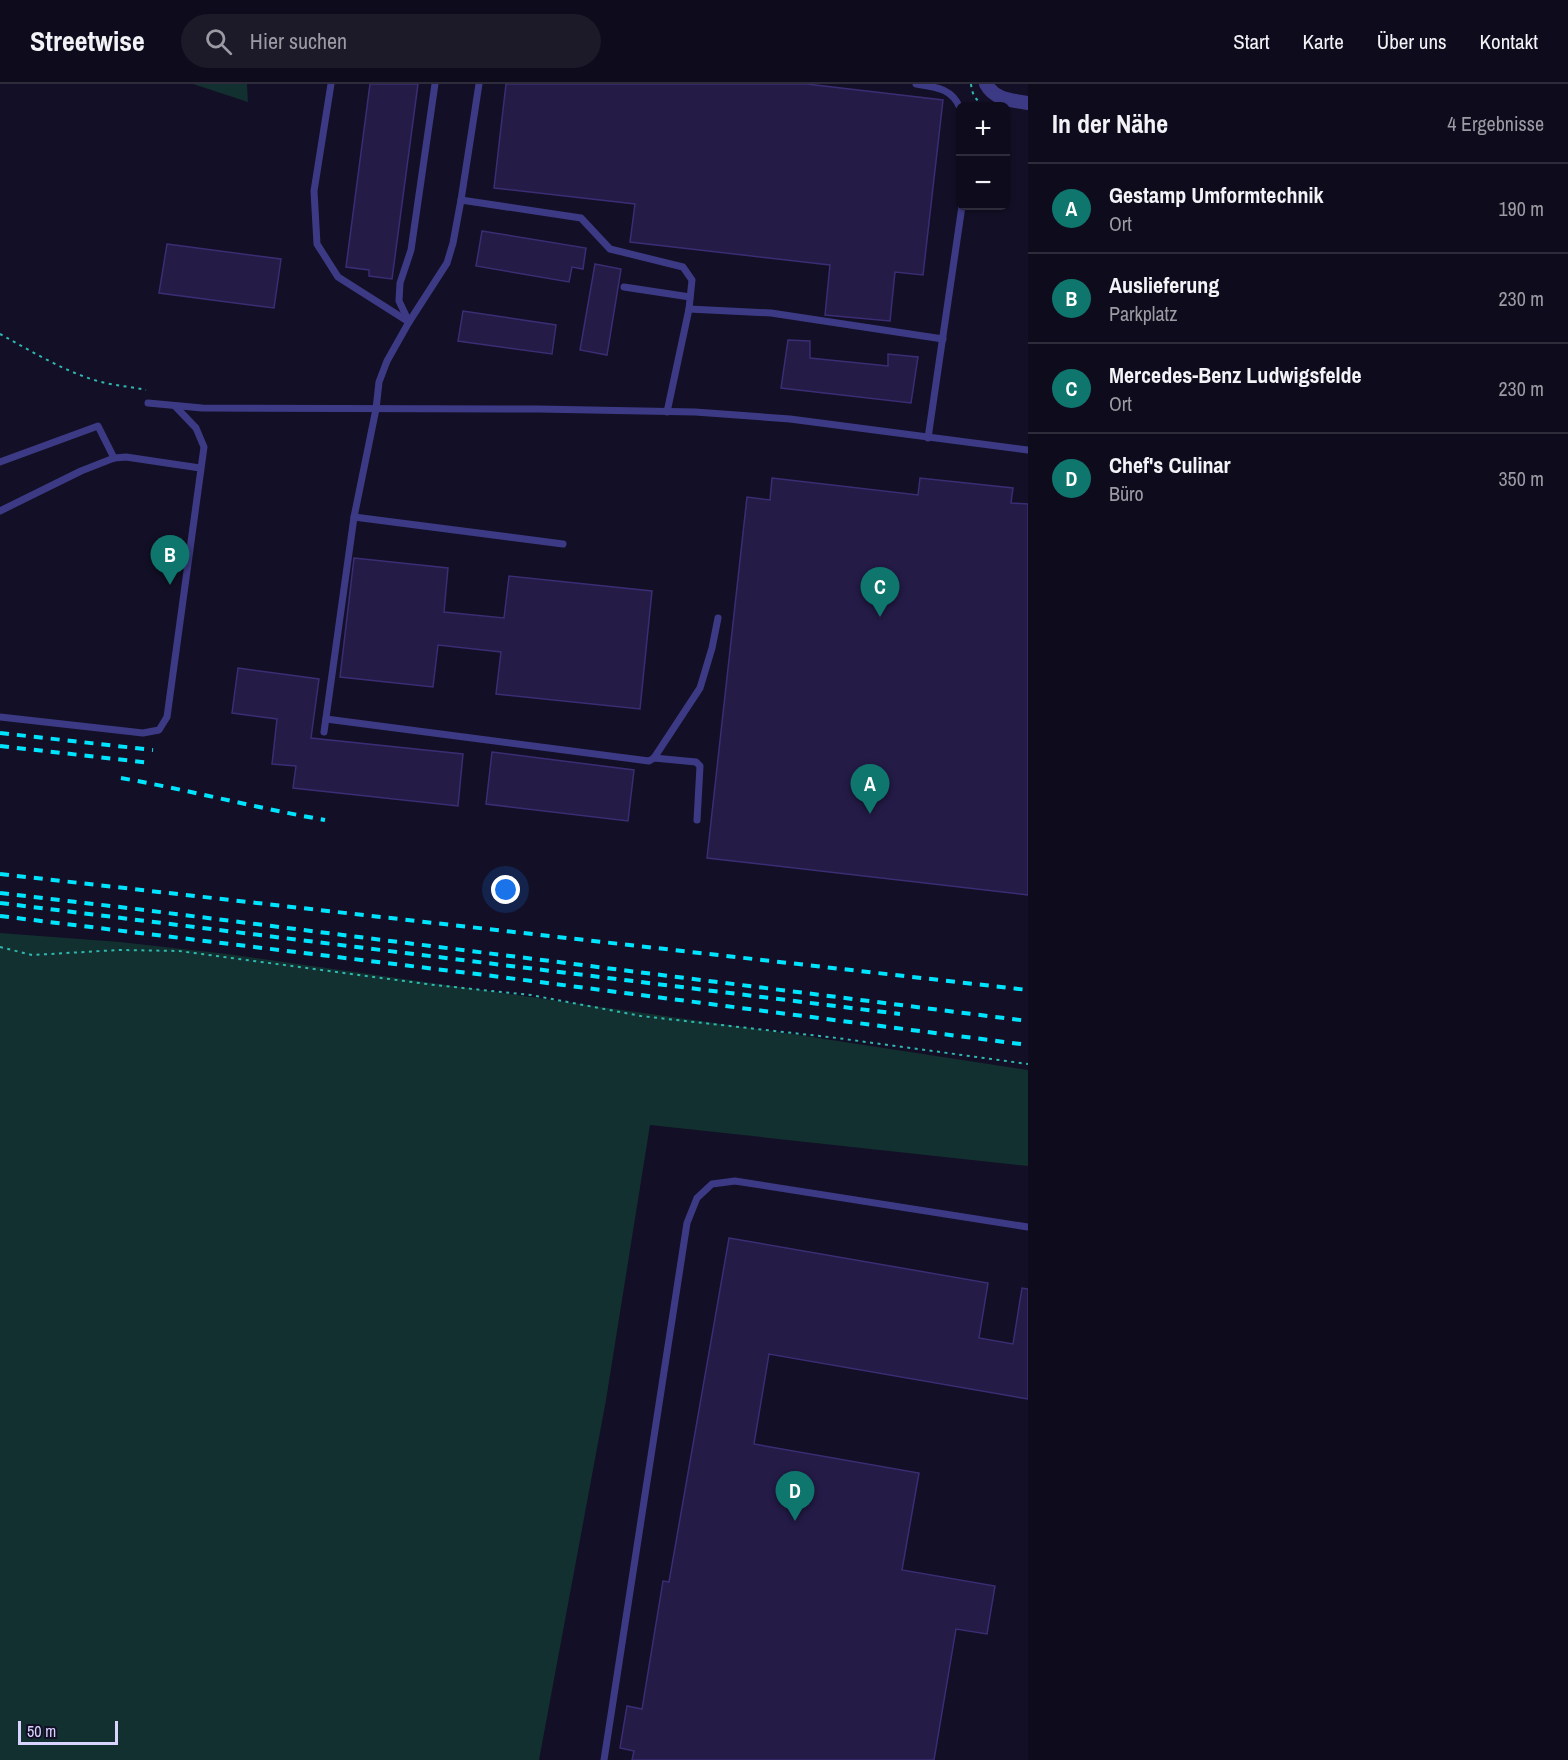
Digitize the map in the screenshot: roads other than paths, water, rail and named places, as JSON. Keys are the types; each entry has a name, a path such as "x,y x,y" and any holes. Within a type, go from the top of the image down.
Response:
{"street":[{"path":"986,84 994,94 1003,99 1028,104"}],"lane":[{"path":"331,84 314,191 317,244 338,277 409,322"},
{"path":"409,322 399,301 400,283 411,250 435,84"},
{"path":"324,732 354,517 376,409 378,382 409,322 447,263 461,200 479,84"},
{"path":"916,84 941,88 958,102"},
{"path":"461,200 581,218 610,249 683,267 692,280 689,309 667,412"},
{"path":"928,438 961,210"},
{"path":"624,287 690,297"},
{"path":"689,309 771,313 943,339"},
{"path":"148,403 202,408 538,408 667,412 790,419 1028,450"},
{"path":"0,717 143,733 159,730 167,717 204,447 196,428 175,406"},
{"path":"0,462 98,426 114,458"},
{"path":"0,511 114,458 126,457 200,468"},
{"path":"354,517 563,544"},
{"path":"326,719 649,761 654,758 701,686 718,618"},
{"path":"654,758 696,762 700,766 697,820"},
{"path":"604,1760 687,1223 697,1198 712,1184 735,1181 1028,1227"}],"railway":[{"path":"0,733 153,750"},
{"path":"0,746 151,763"},
{"path":"121,778 325,820"},
{"path":"0,874 1028,990"},
{"path":"0,893 1028,1021"},
{"path":"0,903 900,1014"},
{"path":"0,916 493,976 1028,1045"}],"place":[{"name":"Auslieferung","path":"170,585"},
{"name":"Mercedes-Benz Ludwigsfelde","path":"880,617"},
{"name":"Gestamp Umformtechnik","path":"870,814"},
{"name":"Chef's Culinar","path":"795,1521"}]}
